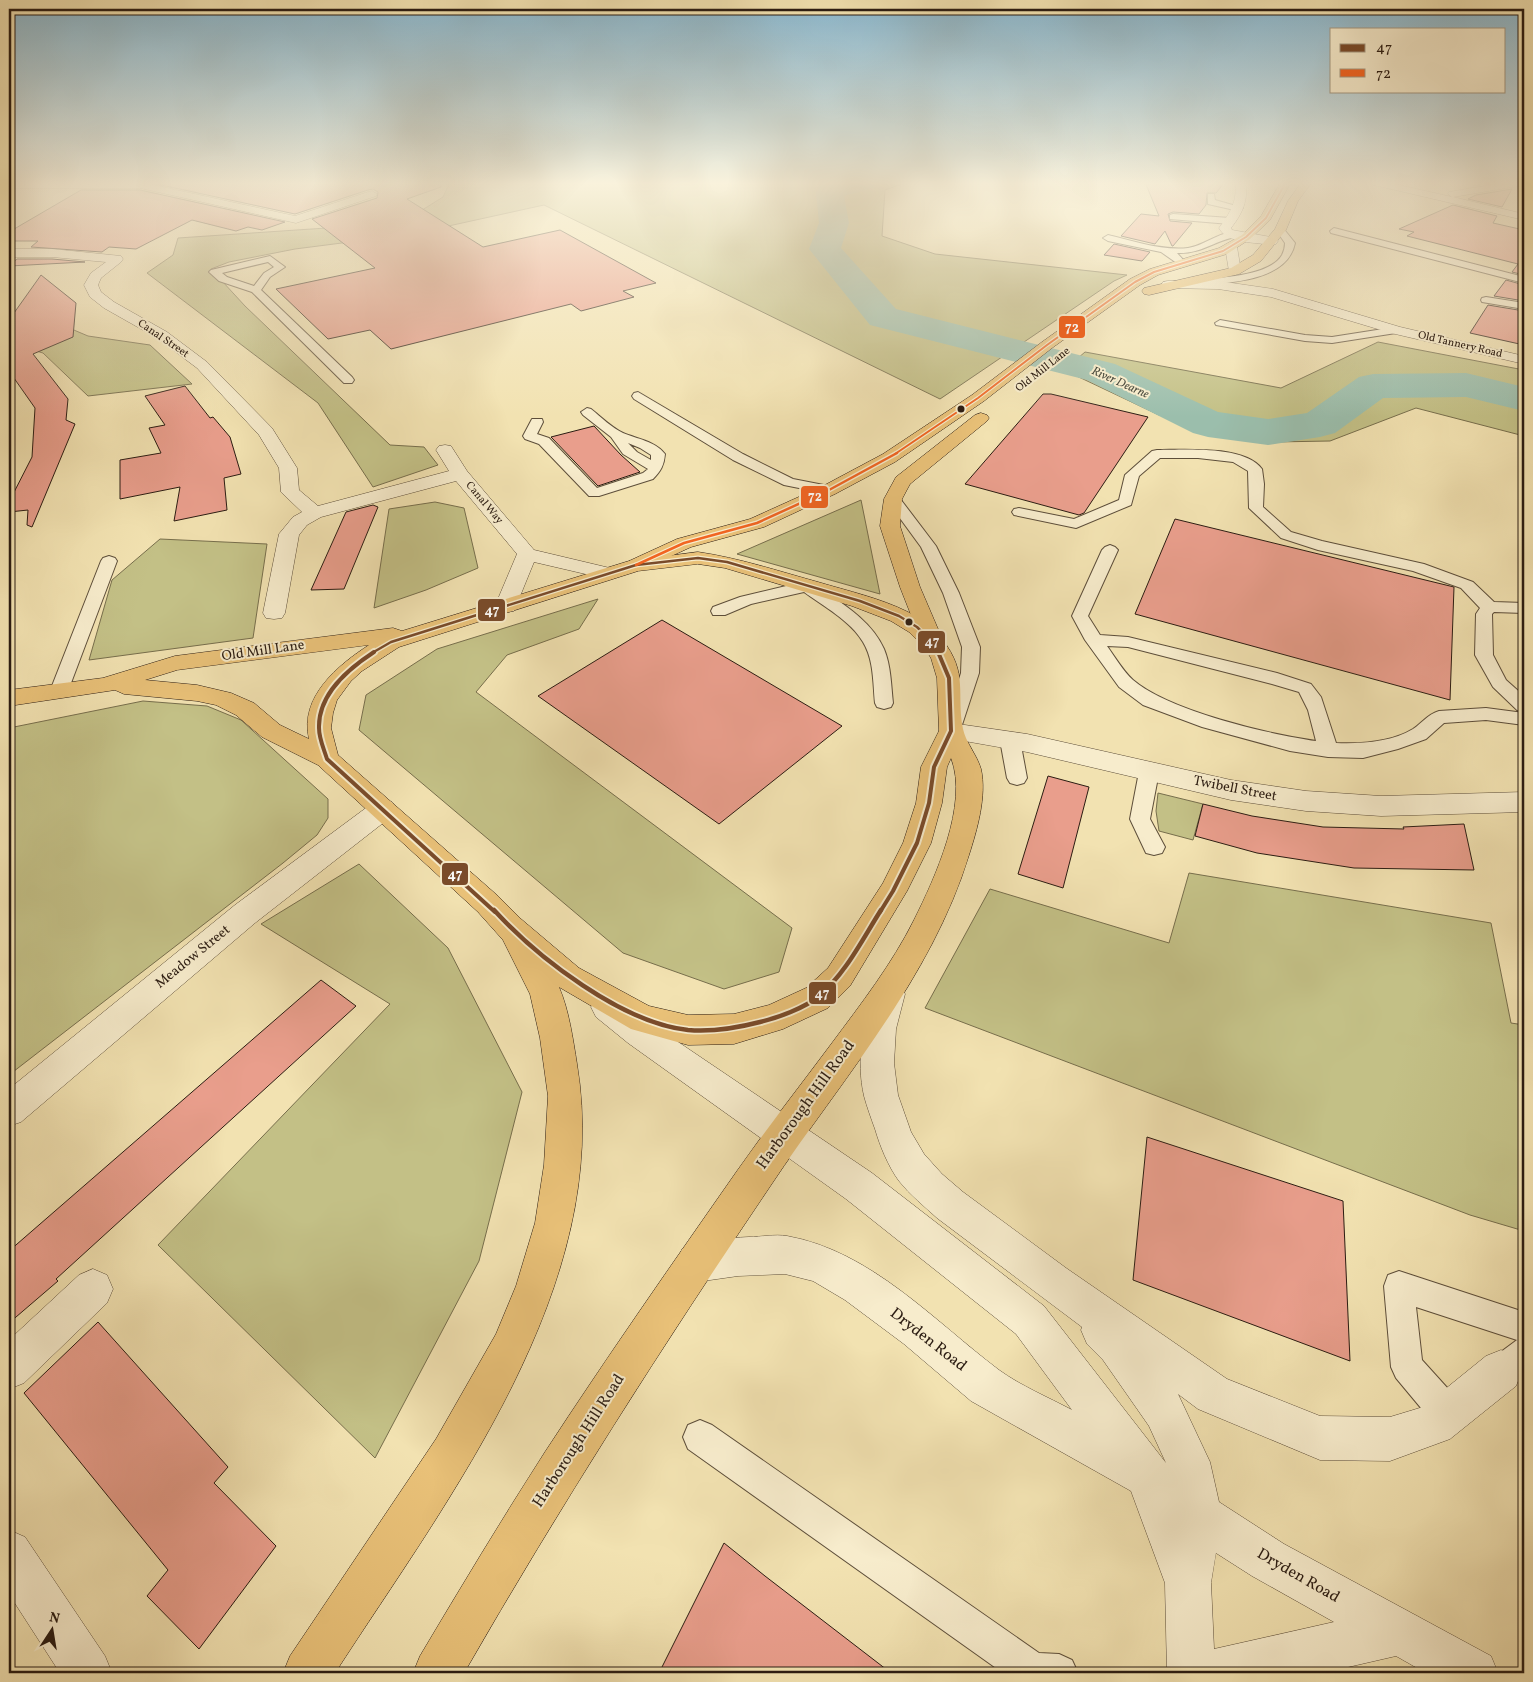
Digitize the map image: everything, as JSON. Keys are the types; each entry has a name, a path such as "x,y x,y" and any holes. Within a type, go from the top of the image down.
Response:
{"main road":[{"name":"Old Mill Lane","path":"636,564 684,543 757,522 829,490 890,458 918,441 1047,345 1136,282 1154,272 1188,260"},
{"path":"1138,298 1154,288 1241,273 1254,260"},
{"path":"510,928 568,977 642,1019 688,1030 734,1028 790,1012 817,998 839,977 893,891 917,843 929,803 934,767 950,731 949,678 910,587 890,526 895,494 902,481 995,407"},
{"path":"326,759 319,728 321,712 340,680 369,655 391,642 636,564 678,559 713,559 860,601 899,616 917,627 933,643"},
{"name":"Old Mill Lane","path":"9,698 105,685 175,663 424,631"},
{"name":"Old Mill Lane","path":"105,685 162,688 196,693 224,700 245,709 271,731 326,759 488,904 510,928"},
{"name":"Harborough Hill Road","path":"437,1673 532,1512 696,1263 784,1134 898,974 930,918 942,892 959,841 970,775 950,731"},
{"path":"307,1673 451,1454 510,1348 535,1287 554,1223 562,1165 565,1096 556,1038 545,992 510,928"}],"street":[{"name":"Canal Street","path":"115,260 96,276 90,285 94,294 109,305 162,335 202,365 266,432 288,468 290,492 314,513"},
{"path":"1237,260 1241,273"},
{"name":"Old Tannery Road","path":"1136,282 1199,271 1241,273 1269,279 1324,303 1396,330"},
{"name":"Old Tannery Road","path":"1241,273 1252,283 1273,293"},
{"name":"Old Tannery Road","path":"1168,285 1218,285 1273,293 1396,330 1524,360"},
{"name":"Canal Way","path":"445,450 460,474 527,554"},
{"path":"274,613 290,534 300,522 314,513 460,474"},
{"path":"506,606 527,554 606,573"},
{"name":"Twibell Street","path":"950,731 1010,740 1231,790 1306,802 1381,806 1524,802"},
{"name":"Meadow Street","path":"9,1110 245,914 383,809"},
{"name":"Dryden Road","path":"898,974 889,994 880,1029 877,1064 881,1095 896,1140 911,1167 929,1187 1052,1282 1213,1394 1320,1438 1390,1439 1435,1424 1512,1362"},
{"name":"Dryden Road","path":"568,977 639,1033 859,1186 1030,1320 1147,1476 1188,1583"},
{"name":"Dryden Road","path":"696,1263 738,1256 785,1255 803,1258 820,1264 859,1286 918,1330 986,1386 1147,1476 1200,1516 1268,1560 1474,1673"},
{"name":"Dryden Road","path":"1052,1282 1117,1346 1164,1411 1188,1462 1200,1516 1188,1583 1191,1673"},
{"path":"9,1368 93,1289"},
{"path":"9,1553 88,1673"},
{"path":"1215,1673 1397,1632"}],"lane":[{"path":"264,260 214,272 223,279 256,290 348,380"},
{"path":"256,290 267,275 280,267 272,260"},
{"name":"Old Tannery Road","path":"1241,273 1269,271 1283,260"},
{"path":"1449,260 1524,280"},
{"path":"1486,300 1524,306"},
{"path":"1220,323 1305,338 1332,340 1396,330"},
{"path":"638,396 738,457 788,482 829,490"},
{"path":"537,422 530,436 544,441 594,493 648,476 656,467 658,454 646,445 617,435 587,412"},
{"path":"1019,512 1076,524 1126,502 1132,475 1157,454 1198,454 1236,458 1255,470 1257,484 1256,508 1286,535 1318,545 1418,567 1467,586 1489,607 1524,608"},
{"path":"895,494 928,546 951,592 971,647 970,673 950,731"},
{"path":"1110,550 1080,616 1094,640 1125,683 1150,701 1209,722 1290,744 1328,750 1363,751 1391,744 1419,734 1439,718 1486,714 1524,719"},
{"path":"59,691 110,561"},
{"path":"719,611 746,600 807,586 860,627 872,642 879,662 884,704"},
{"path":"1489,607 1484,614 1484,655 1499,683 1524,706"},
{"path":"1094,640 1128,642 1305,688 1314,704 1328,750"},
{"path":"1010,740 1017,778"},
{"path":"1149,772 1140,819 1154,847"},
{"path":"1448,1414 1408,1367 1399,1286 1524,1327"},
{"path":"700,1437 1033,1672 1059,1673"}],"shaded area":[{"path":"165,260 237,260 211,269 245,306 390,445 424,447 438,465 373,487 318,403 147,273"},
{"path":"657,260 994,260 1127,275 1114,281 940,399"},
{"path":"22,308 88,336 150,345 192,384 88,396 43,353 9,343 9,314"},
{"path":"1378,342 1524,370 1524,436 1416,408 1330,441 1274,442 1159,415 1064,370 1085,352 1281,388"},
{"path":"861,500 880,594 737,554"},
{"path":"435,502 464,508 478,568 426,590 374,608 389,509"},
{"path":"160,539 267,544 253,638 89,660 112,580"},
{"path":"598,599 579,629 507,655 476,692 792,928 779,972 724,989 623,953 359,730 366,695 437,649"},
{"path":"143,701 207,706 241,720 328,799 328,818 317,835 283,863 9,1075 9,728"},
{"path":"1158,793 1203,804 1193,840 1159,831 1156,811"},
{"path":"359,864 448,948 522,1092 479,1261 375,1458 158,1245 390,1004 261,924"},
{"path":"1189,873 1491,923 1511,1023 1524,1025 1524,1231 1470,1215 925,1008 990,889 1169,943"}],"building":[{"path":"15,260 85,262 9,266"},
{"path":"365,260 615,260 656,283 623,291 634,297 581,311 571,304 391,349 370,330 328,339 276,289 375,268"},
{"path":"1504,260 1524,260 1524,275 1512,272 1518,264"},
{"path":"41,275 76,303 73,337 33,354 68,399 66,420 75,424 32,527 27,525 28,510 9,512 9,502 32,457 35,408 9,371 9,320"},
{"path":"1506,280 1524,285 1524,301 1494,296"},
{"path":"1488,305 1524,311 1524,345 1470,333"},
{"path":"185,386 210,418 213,417 230,437 241,474 224,478 227,510 174,521 180,487 120,499 120,460 161,453 149,428 165,425 145,396"},
{"path":"1043,394 1051,394 1148,417 1084,513 1079,515 965,484"},
{"path":"594,426 640,472 598,486 551,437"},
{"path":"373,505 378,507 344,589 311,590 346,512"},
{"path":"1175,519 1454,587 1450,700 1135,614"},
{"path":"662,620 842,726 719,824 538,696"},
{"path":"1048,776 1089,787 1063,888 1018,874"},
{"path":"1203,804 1252,816 1323,827 1404,829 1403,827 1464,824 1474,870 1354,868 1257,853 1195,836"},
{"path":"321,980 356,1006 56,1279 58,1281 9,1323 9,1251"},
{"path":"1147,1137 1343,1201 1350,1361 1133,1280"},
{"path":"98,1322 228,1467 214,1483 276,1546 199,1649 147,1596 168,1570 24,1393"},
{"path":"724,1543 765,1576 891,1673 659,1673"}],"waterway":[{"name":"River Dearne","path":"835,260 883,317 1101,372 1208,424 1268,432 1320,424 1373,386 1466,385 1524,399"}],"transit line":[{"name":"72","path":"636,565 684,543 757,523 829,490 889,458 978,398 1047,345 1135,282 1154,272 1190,260"},
{"name":"47","path":"698,558 727,562 860,601 899,616 917,627 933,643 942,658 949,678 951,731 934,767 929,803 917,843 893,891 839,977 817,998 772,1019 734,1029 688,1030 642,1019 568,977 510,928 488,904 327,759 319,728 325,700 333,687 354,666 391,642 636,565 698,558"}]}
